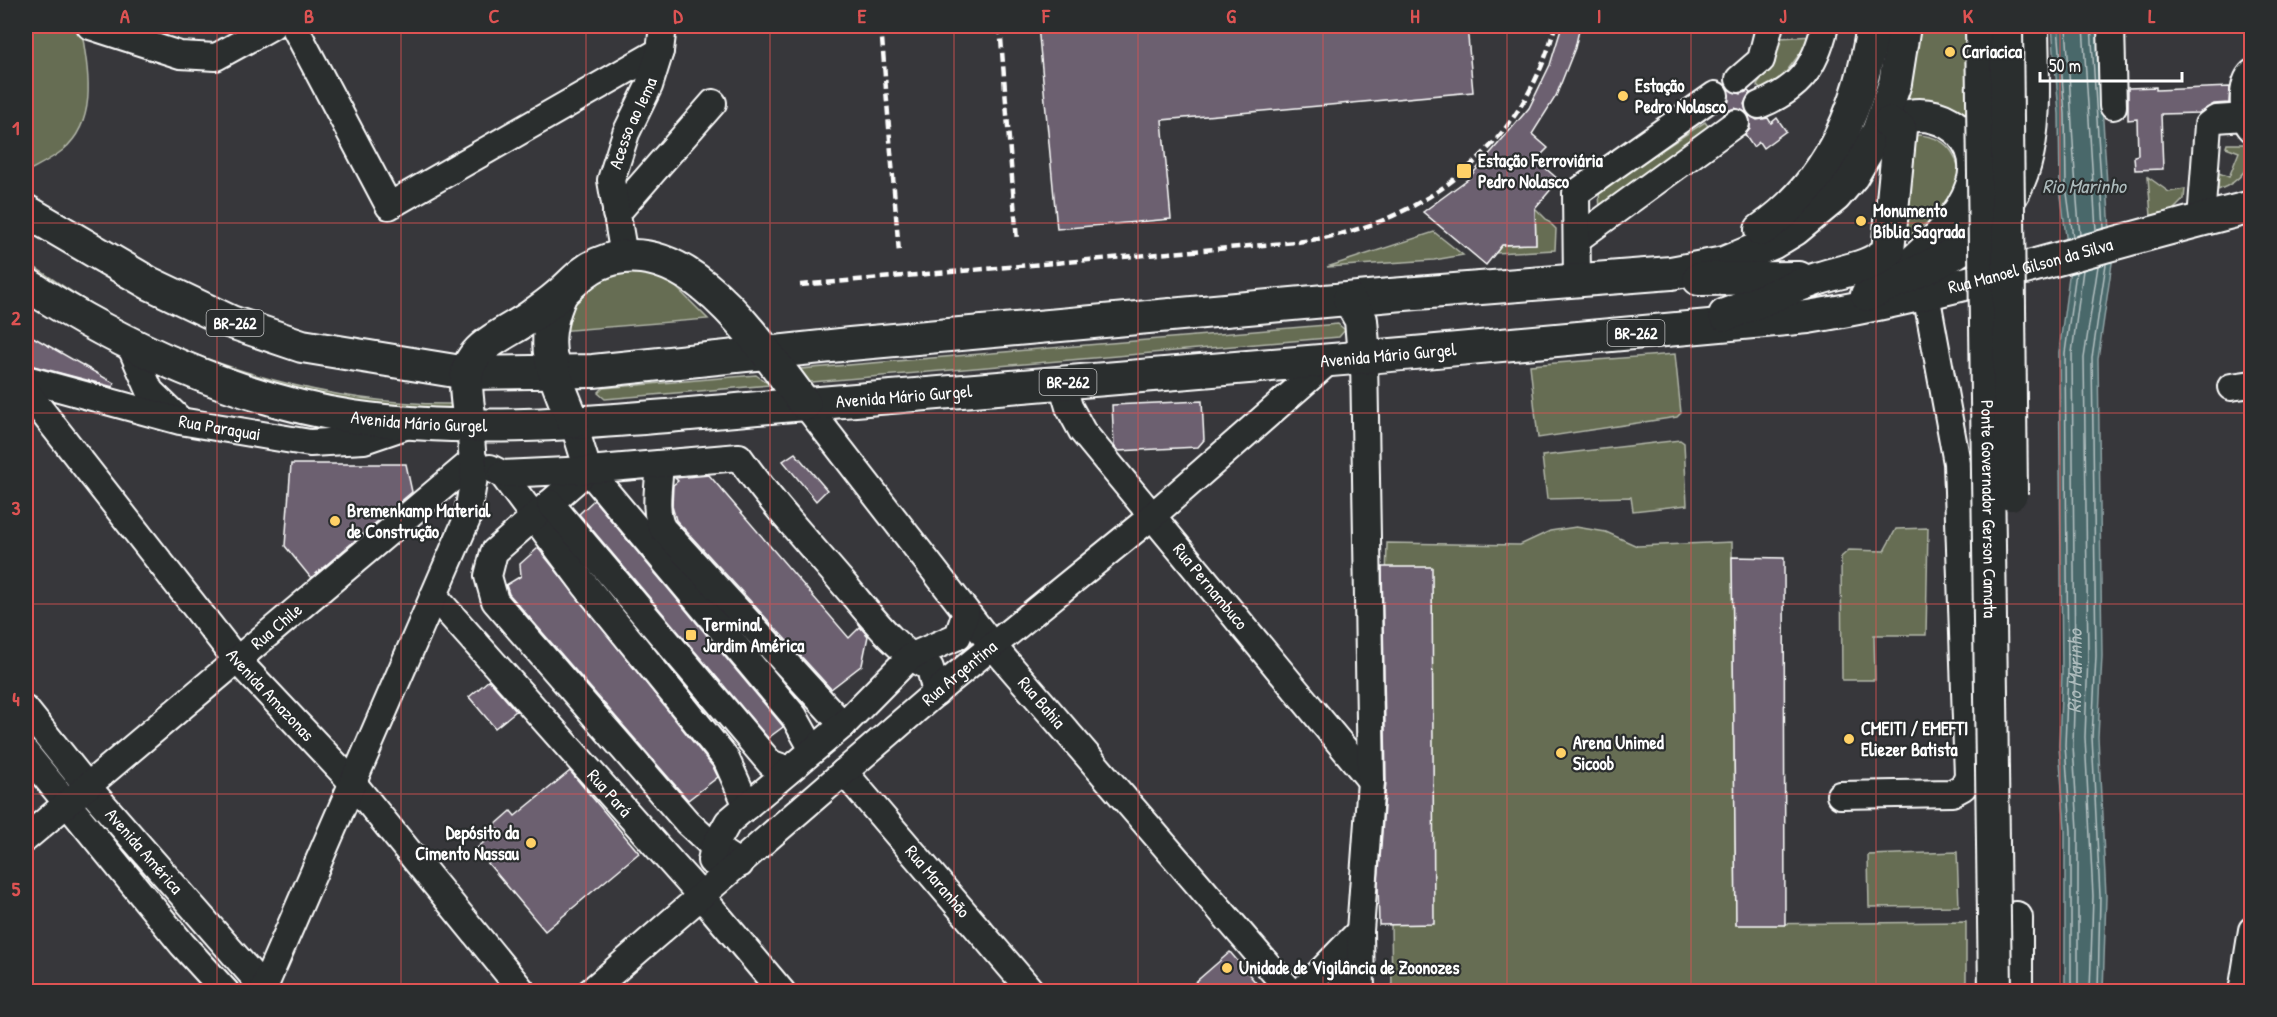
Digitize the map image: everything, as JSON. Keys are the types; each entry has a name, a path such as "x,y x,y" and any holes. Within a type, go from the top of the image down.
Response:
{"main road":[{"name":"BR-262","path":"26,212 149,283 231,322 302,346 467,373 555,372 1349,298 1657,274 1707,261 1744,242 1767,226 1807,188 1824,166 1850,121 1865,73 1873,26"},
{"path":"1657,274 1724,263 1757,250 1795,230 1816,214 1846,182 1884,127 1895,83 1904,26"},
{"name":"Ponte Governador Gerson Camata","path":"1982,26 1995,992"},
{"name":"Ponte Governador Gerson Camata","path":"2006,26 2016,992"},
{"name":"BR-262","path":"1808,317 1853,302 1951,255 1985,230 1999,214 2020,179 2032,139 2032,26"},
{"path":"1884,127 1910,115 1922,114 1946,121 1963,135 1973,154 1975,165 1972,187 1957,214 1927,250 1889,284"},
{"path":"1691,328 1821,278 1865,266 1888,251 1900,129 1884,127"},
{"name":"Rua Manoel Gilson da Silva","path":"1808,317 1926,294 2152,231 2252,207"},
{"path":"470,424 467,373 474,358 488,344 519,325 561,294 577,277 598,264 624,256 648,257 672,265 697,280 729,308 805,404"},
{"path":"1657,274 1713,280 1821,278"},
{"name":"Avenida Mário Gurgel","path":"26,284 66,310 129,343 227,384 286,403 351,417 414,423 573,422 1330,360 1808,317"},
{"path":"561,294 551,315 548,348 573,422"},
{"path":"1349,298 1360,320 1364,357"}],"street":[{"path":"90,26 180,55 216,57 272,26"},
{"path":"294,26 389,206 660,51"},
{"name":"Acesso ao Iema","path":"624,256 611,180 626,133 649,86 660,51 663,26"},
{"path":"1739,79 1761,60 1775,26"},
{"path":"1759,105 1784,95 1801,80 1821,41 1825,26"},
{"path":"2110,26 2113,106"},
{"path":"2201,220 2208,125 2216,119 2248,123 2244,87 2252,73"},
{"path":"1577,280 1576,193 1715,95"},
{"path":"616,214 713,103"},
{"path":"1577,239 1736,123"},
{"path":"1840,795 1952,793 1963,787 1968,776 1957,463 1926,294"},
{"path":"129,343 150,392 180,421"},
{"path":"1338,992 1360,980 1360,931 1371,781 1364,357"},
{"name":"Rua Argentina","path":"590,992 992,645 1151,517 1330,360"},
{"name":"Rua Paraguai","path":"26,379 180,421 310,443 364,440 414,423"},
{"name":"Rua Pernambuco","path":"1062,382 1069,407 1082,431 1371,781"},
{"name":"Avenida Amazonas","path":"26,391 236,659 352,782 523,992"},
{"name":"Rua Bahia","path":"805,404 992,645 1291,992"},
{"path":"573,422 588,470 794,716 813,750"},
{"path":"264,990 467,519 472,496 474,460 470,424"},
{"path":"502,474 588,470 739,457 761,488 910,657 930,668 936,693"},
{"path":"474,460 502,474 541,511 770,763 789,770"},
{"name":"Rua Chile","path":"26,838 474,460"},
{"path":"660,464 658,498 660,525 843,725"},
{"path":"588,470 494,552 488,576 495,601 687,822 714,847 740,864"},
{"path":"541,511 585,585 726,759 747,806"},
{"path":"434,596 451,633"},
{"name":"Rua Pará","path":"434,596 702,897 782,992"},
{"path":"674,890 702,897 714,847 728,822 843,725 910,657 958,636 966,612"},
{"name":"Avenida América","path":"26,710 87,786 264,990"},
{"name":"Avenida América","path":"26,753 182,944 226,992"},
{"name":"Rua Maranhão","path":"844,772 1032,992"},
{"path":"352,782 382,790"},
{"path":"622,807 687,822"},
{"path":"2242,992 2252,930"},
{"path":"1301,992 1360,931"}],"green space":[{"path":"26,26 81,26 88,75 87,108 75,137 59,153 30,170 26,170"},
{"path":"1921,26 1974,26 1975,128 1906,103"},
{"path":"1813,36 1768,96 1757,86 1780,38"},
{"path":"1705,122 1716,137 1600,213 1599,191"},
{"path":"1919,135 1938,139 1949,148 1958,165 1958,178 1947,202 1927,223 1905,238 1910,137"},
{"path":"2227,144 2251,144 2251,153 2243,173 2233,183 2218,190 2219,173 2229,177 2239,152 2226,147"},
{"path":"2148,177 2169,192 2185,189 2184,199 2172,211 2151,216"},
{"path":"1535,208 1556,229 1555,250 1496,253 1502,245 1536,244"},
{"path":"1434,232 1463,255 1434,260 1327,267"},
{"path":"26,262 86,301 136,328 224,365 270,379 364,398 411,403 457,404 457,417 250,387 26,277"},
{"path":"646,270 672,283 708,319 558,331 557,321 585,290 613,272"},
{"path":"1338,324 1345,330 1339,337 800,383 789,370"},
{"path":"1675,354 1681,413 1677,417 1538,438 1530,365"},
{"path":"756,375 770,385 605,399 598,393 603,388"},
{"path":"1680,440 1684,443 1687,505 1633,511 1631,497 1547,499 1542,456"},
{"name":"Arena Unimed Sicoob","path":"1576,527 1606,532 1637,546 1732,542 1736,924 1966,922 1966,991 1392,991 1387,543 1520,545 1550,531"},
{"path":"1928,528 1926,635 1874,635 1875,680 1842,680 1841,557 1849,550 1884,551 1896,529"},
{"path":"1957,852 1959,906 1869,907 1868,855"}],"water":[{"name":"Rio Marinho","path":"2052,26 2097,26 2112,263 2098,359 2102,656 2098,737 2106,896 2103,991 2065,991 2065,831 2059,746 2062,672 2059,352 2070,269 2060,187 2059,114"}],"building":[{"path":"1038,26 1467,26 1473,92 1162,120 1171,219 1057,229"},
{"name":"Estação Ferroviária Pedro Nolasco","path":"1562,26 1580,26 1575,48 1556,96 1532,134 1548,148 1536,160 1559,180 1535,208 1536,244 1502,245 1486,265 1423,212 1468,179 1529,108 1550,65"},
{"path":"2156,87 2156,90 2230,87 2229,103 2214,104 2199,113 2161,114 2163,169 2135,170 2134,156 2138,155 2137,119 2128,120 2128,88"},
{"path":"1728,89 1741,94 1748,91 1750,93 1744,104 1747,113 1735,108 1727,111 1724,107 1729,101"},
{"path":"1749,115 1757,120 1768,118 1771,123 1777,118 1786,131 1763,148 1759,142 1753,147 1745,135 1750,129"},
{"path":"26,333 114,383 113,387 26,364"},
{"path":"1202,401 1204,440 1198,447 1118,451 1114,446 1112,405"},
{"path":"795,453 827,490 816,501 783,461"},
{"name":"Bremenkamp Material de Construção","path":"291,464 406,464 412,492 311,578 285,546"},
{"path":"709,475 849,638 860,627 868,636 862,665 831,689 676,520 672,506 673,485 678,481 675,478"},
{"path":"594,500 783,727 768,738 579,514"},
{"path":"538,548 713,767 718,777 688,800 509,594 506,585 521,576 520,564"},
{"path":"1732,557 1784,558 1785,925 1736,925"},
{"path":"1382,567 1432,567 1434,924 1379,925 1378,884 1386,781"},
{"path":"489,680 516,711 495,728 469,697"},
{"path":"570,771 639,853 545,931 476,849 498,830 494,826 511,811 515,816"},
{"name":"Unidade de Vigilância de Zoonozes","path":"1230,952 1257,984 1249,992 1184,992"}],"railway":[{"path":"881,26 899,253"},
{"path":"1000,26 1017,241"},
{"path":"800,285 1297,242 1342,234 1384,220 1424,200 1460,174 1492,144 1519,109 1540,70 1555,26"}],"place":[{"name":"Cariacica","path":"1950,52"},
{"name":"Estação Pedro Nolasco","path":"1623,96"},
{"name":"Estação Ferroviária Pedro Nolasco","path":"1464,171"},
{"name":"Monumento Bíblia Sagrada","path":"1861,221"},
{"name":"Bremenkamp Material de Construção","path":"335,521"},
{"name":"Terminal Jardim América","path":"691,635"},
{"name":"CMEITI / EMEFTI Eliezer Batista","path":"1849,739"},
{"name":"Arena Unimed Sicoob","path":"1561,753"},
{"name":"Depósito da Cimento Nassau","path":"531,843"},
{"name":"Unidade de Vigilância de Zoonozes","path":"1227,968"}]}
